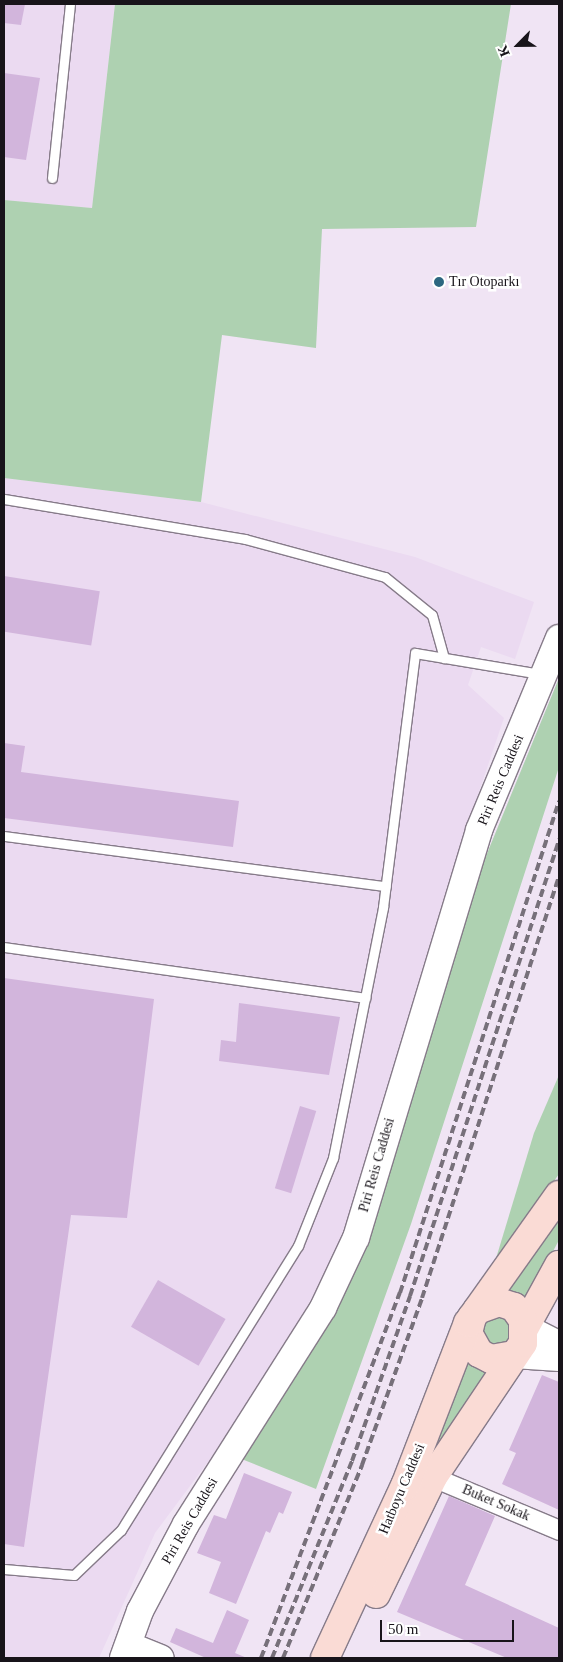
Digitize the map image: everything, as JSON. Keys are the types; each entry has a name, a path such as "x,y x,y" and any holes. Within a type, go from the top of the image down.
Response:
{"main road":[{"name":"Hatboyu Caddesi","path":"325,1658 405,1486 474,1313 559,1195"},
{"name":"Hatboyu Caddesi","path":"345,1658 433,1476 523,1342 525,1327 559,1266"},
{"path":"514,1355 491,1359 479,1353 468,1333 474,1313 507,1304 520,1313 525,1327"}],"street":[{"name":"Piri Reis Caddesi","path":"127,1652 140,1611 186,1524 323,1308 356,1238 479,830 546,675 559,638"},
{"path":"525,1327 559,1344"},
{"path":"514,1355 559,1358"},
{"name":"Buket Sokak","path":"433,1476 559,1530"},
{"path":"127,1652 161,1658"}],"lane":[{"path":"52,178 70,4"},
{"path":"4,499 245,539 385,577 432,615 444,658"},
{"path":"4,1569 74,1575 121,1530 298,1246 333,1158 365,998 386,886 415,653 546,675"},
{"path":"4,836 386,886"},
{"path":"4,947 365,998"}],"shaded area":[{"path":"4,4 115,4 92,208 4,200"},
{"path":"4,478 201,502 415,557 534,602 515,659 481,647 468,685 504,718 449,880 343,1243 254,1400 155,1533 99,1658 4,1658"}],"green space":[{"path":"115,4 511,4 476,227 322,229 316,348 222,335 201,502 4,478 4,200 92,208"},
{"path":"559,678 559,767 411,1224 316,1489 239,1458 340,1301 472,890"},
{"path":"559,1075 559,1174 494,1265 534,1133"},
{"path":"559,1214 559,1240 523,1308 501,1294"},
{"path":"508,1315 512,1342 487,1349 479,1322"},
{"path":"467,1354 491,1367 425,1468"}],"building":[{"path":"4,4 25,4 21,25 4,23"},
{"path":"4,73 40,78 26,160 4,157"},
{"path":"4,576 100,591 91,645 4,632"},
{"path":"4,743 25,746 21,772 239,801 233,847 4,818"},
{"path":"4,978 154,999 127,1218 71,1215 24,1547 4,1544"},
{"path":"239,1003 340,1017 329,1075 219,1061 221,1040 236,1042"},
{"path":"300,1106 316,1111 291,1193 275,1188"},
{"path":"158,1280 226,1319 199,1366 131,1327"},
{"path":"542,1375 559,1382 559,1510 502,1484 516,1453 509,1450"},
{"path":"244,1473 292,1492 283,1514 279,1512 270,1533 266,1531 236,1604 209,1593 221,1562 197,1553 214,1515 226,1519"},
{"path":"449,1496 495,1516 465,1585 559,1628 559,1658 507,1658 397,1612"},
{"path":"227,1610 249,1620 235,1653 247,1658 206,1658 170,1642 176,1628 213,1643"}],"railway":[{"path":"261,1658 400,1293 559,801"},
{"path":"272,1658 352,1461 410,1296 559,839"},
{"path":"283,1658 362,1465 422,1298 559,876"}],"place":[{"name":"Tır Otoparkı","path":"439,282"}]}
